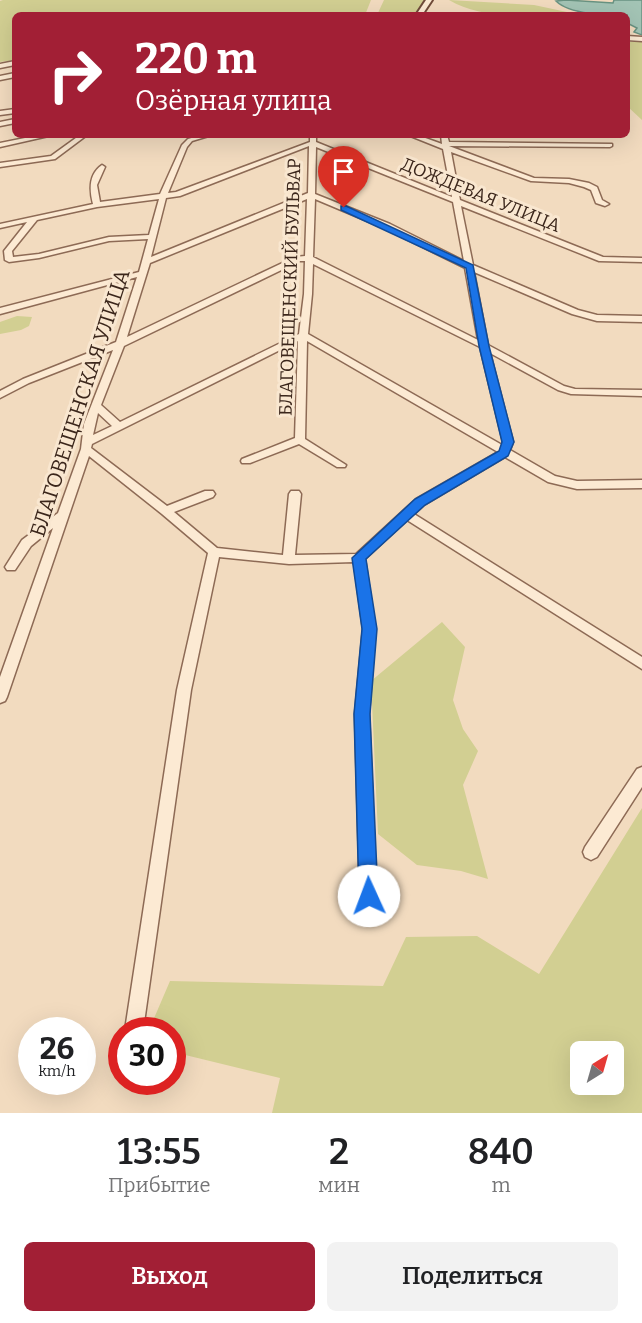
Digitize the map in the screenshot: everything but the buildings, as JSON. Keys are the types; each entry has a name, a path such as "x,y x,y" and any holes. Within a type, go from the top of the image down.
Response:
{"street":[{"path":"0,66 3,77"},
{"path":"0,145 35,138"},
{"path":"0,165 53,158 80,138"},
{"name":"БЛАГОВЕЩЕНСКАЯ УЛИЦА","path":"0,697 87,446 89,424 120,344 140,274 146,262 163,197 184,146 190,140 198,138"},
{"path":"424,138 446,143 533,180 569,181 586,185 594,189 600,201 605,204"},
{"path":"0,226 97,205 177,194 313,139"},
{"name":"БЛАГОВЕЩЕНСКИЙ БУЛЬВАР","path":"300,440 313,139"},
{"name":"ДОЖДЕВАЯ УЛИЦА","path":"313,139 456,201 596,257 642,260"},
{"path":"446,143 610,145"},
{"path":"446,143 484,346 508,442 504,453 420,502 359,558 289,560 214,552 87,446 119,427 303,335 504,453 564,483 642,484"},
{"path":"97,205 93,193 94,178 102,167"},
{"path":"146,262 310,195 387,226 470,267 575,312 597,318 642,319"},
{"path":"35,218 8,251 9,260 39,256 109,239 152,237"},
{"path":"0,395 26,381 120,344 298,260 308,258 484,346 561,388 591,393 642,393"},
{"path":"0,311 140,274"},
{"path":"97,407 119,427"},
{"path":"246,461 300,440 341,465"},
{"path":"166,510 209,494"},
{"path":"289,560 295,494"},
{"path":"11,567 18,550 33,534 63,515"},
{"path":"408,515 642,664"},
{"path":"136,1017 184,690 214,552"},
{"path":"359,558 369,629 362,714 369,896"},
{"path":"591,852 642,774"}],"shaded area":[{"path":"371,0 366,12 12,12 12,60 0,62 0,1"},
{"path":"384,0 424,0 416,12 378,12"},
{"path":"449,0 534,5 567,12 480,12"},
{"path":"614,0 642,0 642,35 634,32 637,28 630,24 630,12 579,12 562,6 556,1 613,3"},
{"path":"630,42 642,42 642,120 630,109"},
{"path":"17,316 32,317 29,326 0,334 0,322"},
{"path":"442,622 465,647 453,700 463,729 478,751 463,785 488,879 461,871 417,865 378,834 371,681"},
{"path":"642,808 642,1113 272,1113 280,1078 186,1055 186,1017 155,1017 170,981 383,986 406,937 477,936 539,974"}],"route":[{"path":"344,208 387,226 470,267 493,388 508,442 504,453 420,502 359,558 369,629 362,714 369,896"}]}
